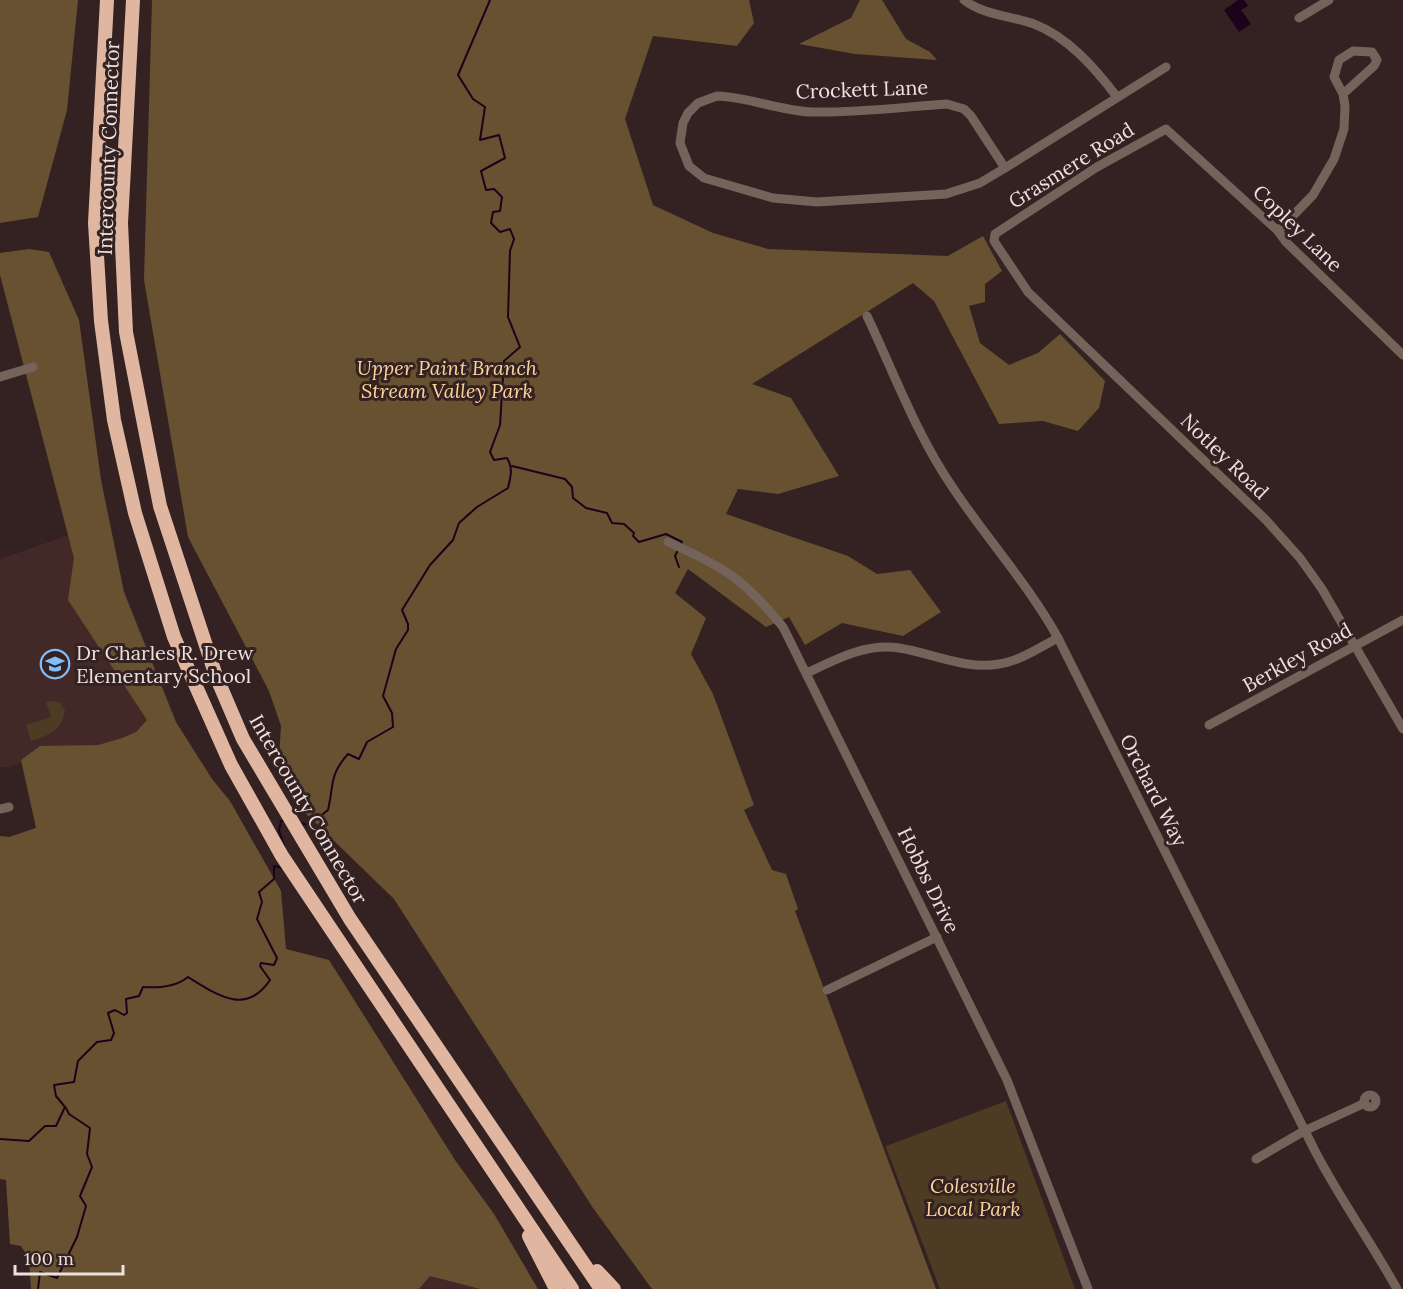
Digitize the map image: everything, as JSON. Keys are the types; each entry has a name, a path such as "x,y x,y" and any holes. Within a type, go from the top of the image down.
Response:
{"highway":[{"name":"Intercounty Connector","path":"107,0 95,223 101,321 114,420 135,513 174,637 231,765 282,856 572,1289"},
{"name":"Intercounty Connector","path":"133,0 121,224 126,332 160,506 216,676 243,739 297,826 350,919 601,1289"},
{"path":"509,1194 556,1289"},
{"path":"575,1249 614,1289"}],"street":[{"path":"964,0 980,9 1046,30 1092,64 1117,96"},
{"path":"1299,18 1329,0"},
{"path":"1278,231 1313,195 1334,159 1344,129 1343,94 1334,77 1339,60 1353,51 1372,52 1377,60 1374,66 1343,94"},
{"name":"Crockett Lane","path":"1005,168 971,116 964,109 947,104 813,112 772,107 730,96 717,96 698,103 688,113 679,133 683,155 689,166 704,178 795,201 946,194 981,183 1005,168 1117,96 1166,67"},
{"name":"Copley Lane","path":"1166,129 1278,231 1286,242 1403,355"},
{"name":"Grasmere Road","path":"995,234 1097,167 1166,129"},
{"name":"Notley Road","path":"995,234 994,241 1028,292 1266,520 1300,558 1355,645 1403,729"},
{"name":"Orchard Way","path":"867,316 931,451 952,487 1022,578 1058,638 1304,1131 1340,1198 1378,1253 1396,1289"},
{"path":"0,377 33,368"},
{"name":"Hobbs Drive","path":"668,542 711,562 740,580 783,627 1007,1080 1088,1289"},
{"name":"Berkley Road","path":"1209,725 1403,620"},
{"path":"807,673 844,656 877,647 898,648 978,665 999,664 1018,658 1058,638"},
{"path":"827,990 937,937"},
{"path":"1256,1158 1304,1131 1365,1103"}],"shaded area":[{"path":"1238,0 1244,0 1248,6 1241,10 1251,24 1239,32 1224,10"},
{"name":"Dr Charles R. Drew Elementary School","path":"69,535 100,645 147,720 136,732 122,738 98,745 58,749 10,767 0,767 0,559"},
{"path":"430,1276 480,1289 419,1289"}],"green space":[{"path":"0,0 78,0 67,110 38,217 0,223"},
{"name":"Upper Paint Branch Stream Valley Park","path":"152,0 749,0 754,23 737,46 653,36 625,119 653,205 713,233 768,249 948,256 983,236 1002,271 985,284 985,302 969,306 980,343 1009,365 1038,353 1060,334 1105,381 1099,408 1078,431 1043,421 999,424 934,301 913,283 752,384 791,398 839,476 778,494 738,489 726,514 848,556 877,574 910,570 941,612 903,636 842,623 805,645 789,617 766,627 688,569 675,593 706,618 691,654 713,694 754,805 744,810 772,870 786,874 798,909 795,911 936,1289 652,1289 593,1208 394,899 296,804 278,772 281,726 269,691 188,537 144,280"},
{"path":"860,0 882,0 906,39 930,52 937,60 855,54 799,44 851,18"},
{"path":"29,249 49,252 79,320 101,480 124,592 176,722 212,779 230,801 281,891 286,949 329,960 455,1160 494,1214 538,1289 480,1289 430,1276 419,1289 31,1289 29,1258 21,1246 10,1244 6,1180 0,1179 0,836 9,837 36,828 21,760 40,746 98,745 122,738 136,732 147,720 68,600 74,558 0,275 0,253"},
{"path":"46,702 60,703 65,710 61,723 49,734 31,741 26,725 51,717"},
{"name":"Colesville Local Park","path":"1006,1101 1075,1289 940,1289 887,1150 886,1146"}],"waterway":[{"path":"300,823 309,825 328,810 335,774 348,754 359,759 367,742 393,727 392,713 383,696 396,649 408,630 402,610 430,565 453,540 459,523 477,507 508,488 511,476 507,458 494,460 490,452 500,425 504,361 520,347 508,317 510,251 514,239 510,229 500,232 491,223 493,212 500,211 502,197 494,189 486,190 481,171 505,158 499,135 480,140 485,107 473,99 458,75 490,0"},
{"path":"512,466 565,479 572,487 573,498 586,508 607,513 612,523 624,524 634,533 633,536 639,542 666,534 682,542 680,545"},
{"path":"678,550 675,556 679,567"},
{"path":"285,821 281,821 279,831 285,848"},
{"path":"0,1139 29,1141 45,1126 56,1126 65,1107 56,1096 54,1085 74,1082 78,1061 97,1042 111,1040 114,1033 108,1013 115,1010 124,1015 127,1013 126,999 139,996 143,987 172,985 188,977 231,999 241,1000 261,991 270,980 260,966 261,963 274,965 277,958 257,919 262,902 259,892 274,879 274,866 282,868"},
{"path":"38,1289 40,1272 57,1278 77,1237 86,1206 80,1196 92,1167 87,1154 90,1128 69,1114 66,1108"}],"place":[{"name":"Dr Charles R. Drew Elementary School","path":"55,664"}]}
